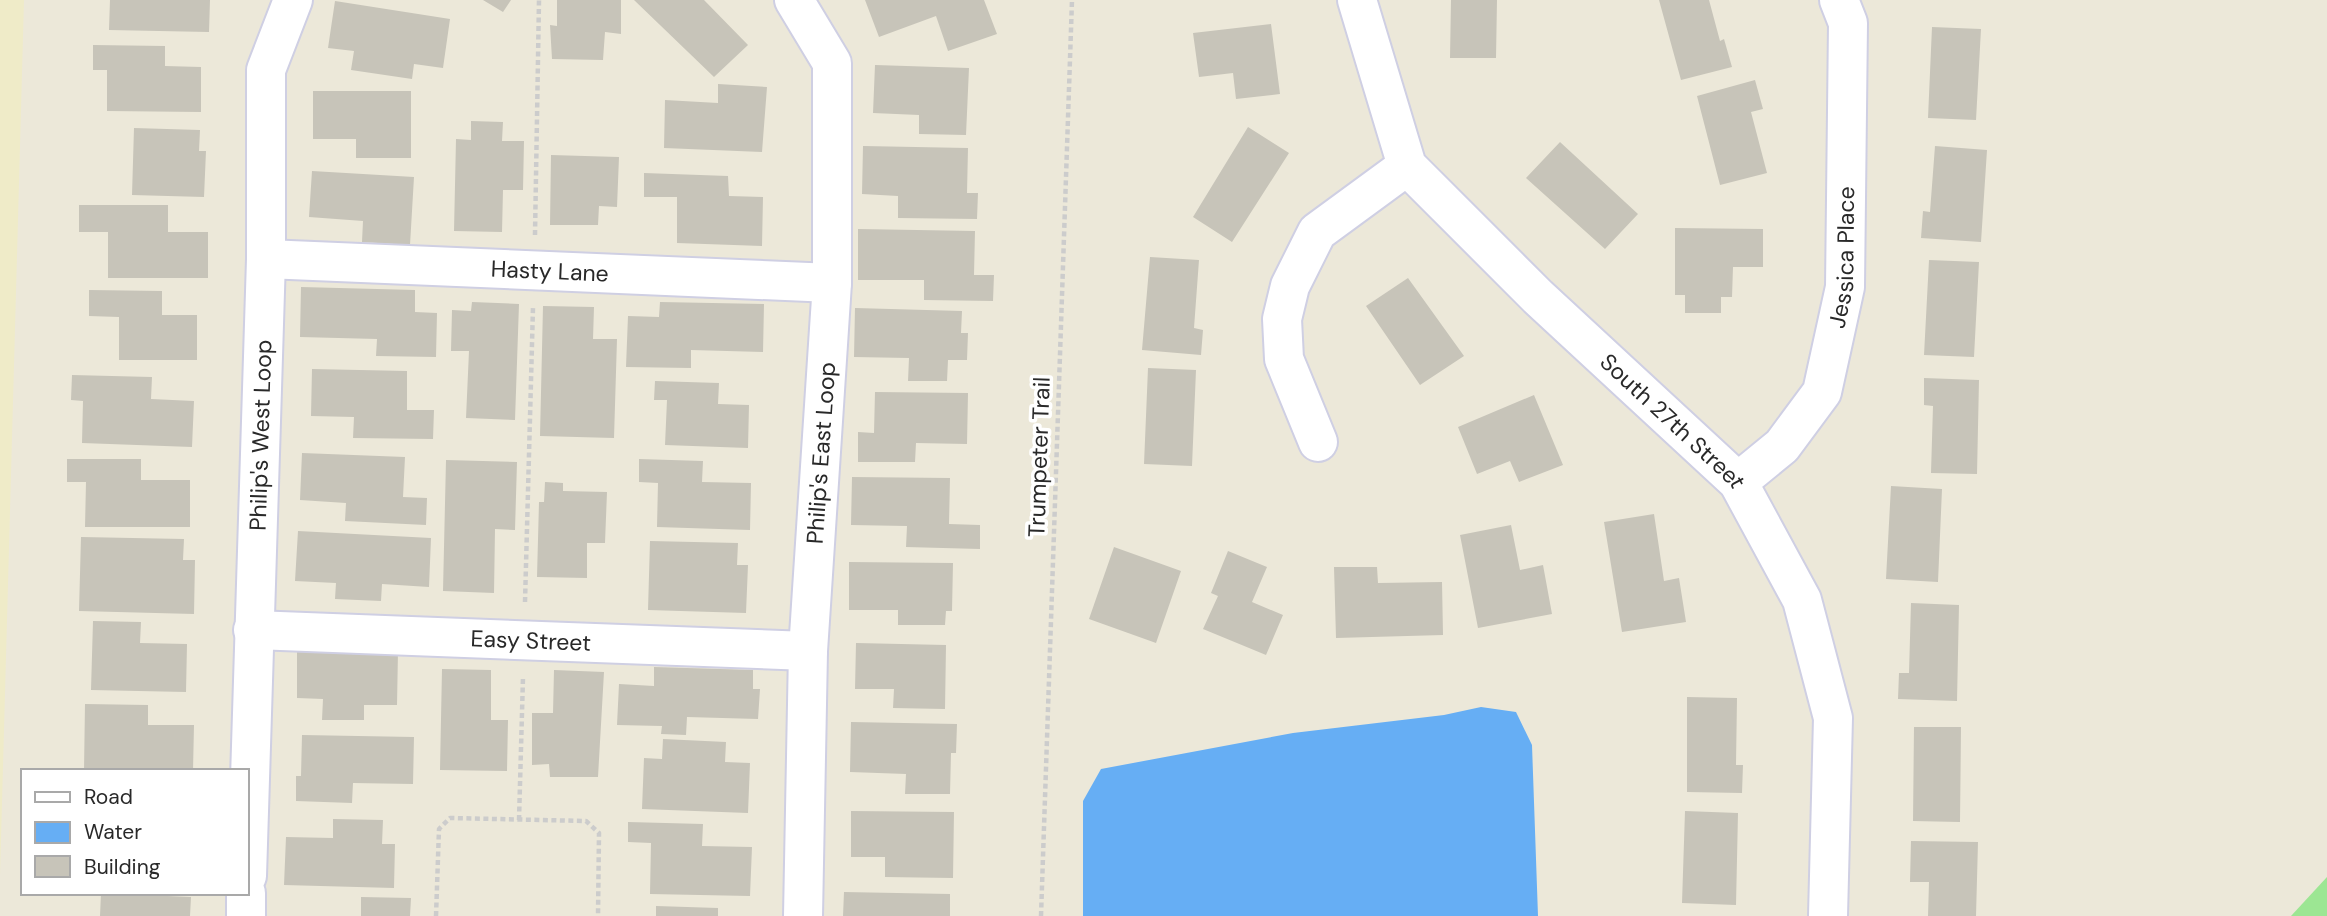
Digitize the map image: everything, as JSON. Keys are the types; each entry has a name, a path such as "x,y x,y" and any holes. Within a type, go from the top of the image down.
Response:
{"street":[{"name":"Philip's West Loop","path":"248,835 267,259 267,70 293,0"},
{"name":"Philip's East Loop","path":"794,0 832,63 832,283 808,650 803,916"},
{"name":"South 27th Street","path":"1357,0 1408,166 1538,297 1738,482 1802,600 1833,718 1828,916"},
{"name":"Jessica Place","path":"1738,482 1782,446 1822,392 1845,287 1848,23 1839,0"},
{"path":"1318,442 1284,359 1282,319 1290,286 1317,232 1408,166"},
{"name":"Hasty Lane","path":"267,259 832,283"},
{"name":"Easy Street","path":"253,630 808,650"},
{"path":"246,895 246,916"}],"path":[{"path":"519,820 539,0"},
{"name":"Trumpeter Trail","path":"1041,916 1072,0"},
{"path":"436,916 439,828 450,818 586,821 599,833 598,916"}],"shaded area":[{"path":"0,0 24,0 0,876"}],"green space":[{"path":"2327,877 2327,916 2291,916"}],"water":[{"path":"1481,707 1516,712 1532,745 1538,916 1083,916 1083,801 1101,769 1293,733 1444,715"}],"building":[{"path":"110,0 210,0 209,32 109,30"},
{"path":"483,0 511,0 503,12"},
{"path":"557,0 621,0 621,34 605,32 603,60 552,59 550,25 557,26"},
{"path":"634,0 704,0 748,45 714,77"},
{"path":"865,0 984,0 997,34 948,51 936,16 879,37"},
{"path":"1451,0 1497,0 1496,58 1450,58"},
{"path":"1659,0 1709,0 1720,41 1724,39 1732,67 1681,80"},
{"path":"335,1 450,19 443,68 414,64 412,79 351,70 354,51 328,48"},
{"path":"1271,24 1280,94 1236,99 1233,73 1199,77 1193,33"},
{"path":"1932,27 1981,29 1976,120 1928,118"},
{"path":"93,45 165,46 165,66 201,67 201,112 107,111 107,70 93,70"},
{"path":"875,65 969,68 966,135 919,134 919,115 873,113"},
{"path":"1755,80 1763,109 1751,112 1767,173 1720,185 1697,96"},
{"path":"718,84 767,87 762,152 664,148 665,100 718,103"},
{"path":"313,91 411,91 411,158 356,158 356,139 313,139"},
{"path":"471,121 503,122 502,141 524,141 523,190 503,190 502,232 454,231 456,139 471,140"},
{"path":"1248,127 1289,153 1232,242 1193,217"},
{"path":"134,128 200,130 199,151 206,151 204,197 132,195"},
{"path":"1560,142 1638,214 1605,249 1526,178"},
{"path":"863,146 968,148 967,193 978,193 977,219 898,218 898,196 862,194"},
{"path":"1935,146 1987,150 1981,242 1921,238 1923,211 1930,212"},
{"path":"551,155 619,157 617,207 599,206 598,225 550,225"},
{"path":"312,171 414,177 410,245 362,242 363,221 309,217"},
{"path":"644,173 728,176 729,196 763,197 762,246 677,243 677,197 644,197"},
{"path":"79,205 168,205 168,232 208,232 208,278 108,278 108,232 79,232"},
{"path":"1675,228 1763,229 1763,267 1733,267 1732,297 1721,297 1721,313 1685,313 1685,295 1675,295"},
{"path":"858,229 975,231 974,275 994,275 993,301 924,300 924,280 858,280"},
{"path":"1150,257 1199,260 1194,328 1203,330 1201,355 1142,350"},
{"path":"1929,260 1979,262 1974,357 1924,355"},
{"path":"1408,278 1464,356 1420,385 1366,306"},
{"path":"301,287 415,290 415,312 437,313 436,357 376,356 377,339 300,337"},
{"path":"89,290 162,291 162,315 197,315 197,360 119,360 119,317 89,316"},
{"path":"472,302 519,304 515,420 466,418 469,351 451,351 452,310 471,311"},
{"path":"660,302 764,304 763,352 691,350 691,368 626,367 628,316 659,317"},
{"path":"543,306 594,307 593,339 617,339 614,438 540,436"},
{"path":"855,308 962,311 961,333 968,333 967,360 948,360 947,381 908,381 909,358 854,357"},
{"path":"1148,368 1196,370 1192,466 1144,464"},
{"path":"312,369 407,371 407,410 434,410 433,439 353,438 354,417 311,416"},
{"path":"72,375 152,377 151,399 194,401 192,447 82,443 83,401 71,400"},
{"path":"1924,378 1979,380 1977,474 1931,473 1933,406 1924,405"},
{"path":"655,381 719,383 718,404 749,405 748,448 665,445 667,400 654,400"},
{"path":"875,392 968,393 967,444 916,443 915,462 858,462 858,432 874,433"},
{"path":"1534,395 1563,465 1519,482 1510,461 1477,474 1458,427"},
{"path":"302,453 405,457 403,497 427,498 426,525 345,521 346,503 300,500"},
{"path":"67,459 141,459 141,480 190,480 190,527 85,527 86,482 67,482"},
{"path":"639,459 703,461 702,482 751,483 750,530 657,527 658,483 639,482"},
{"path":"446,460 517,462 515,530 495,529 494,593 443,591"},
{"path":"852,477 950,478 949,524 980,525 980,549 906,547 907,526 851,525"},
{"path":"545,482 563,483 563,491 607,492 605,543 587,543 587,578 537,577 539,502 544,502"},
{"path":"1891,486 1942,489 1938,582 1886,579"},
{"path":"1654,514 1664,581 1679,578 1686,622 1622,632 1604,522"},
{"path":"1511,525 1520,570 1543,565 1552,614 1478,628 1460,535"},
{"path":"298,531 431,538 429,587 382,584 381,601 335,599 336,583 295,581"},
{"path":"81,537 184,539 183,560 195,560 194,614 79,611"},
{"path":"650,541 738,543 737,565 748,565 746,613 648,610"},
{"path":"1114,547 1181,571 1156,643 1089,619"},
{"path":"1228,551 1267,567 1252,602 1283,615 1266,655 1203,629 1218,596 1211,593"},
{"path":"849,562 953,563 952,611 946,611 945,625 898,625 898,610 849,610"},
{"path":"1334,567 1377,567 1378,583 1442,582 1443,635 1336,638"},
{"path":"1911,603 1959,605 1957,701 1898,699 1899,673 1909,673"},
{"path":"93,621 141,622 140,643 187,644 186,692 91,690"},
{"path":"856,643 946,645 945,709 893,708 894,689 855,689"},
{"path":"297,650 398,651 397,705 364,705 364,720 322,720 323,699 297,698"},
{"path":"654,667 753,670 753,689 760,689 758,719 687,717 686,735 661,734 662,726 617,725 619,684 654,686"},
{"path":"442,669 491,670 491,720 508,720 507,771 440,770"},
{"path":"554,670 604,672 598,777 550,777 549,764 532,765 532,713 553,713"},
{"path":"1687,697 1737,698 1736,765 1743,765 1742,793 1687,792"},
{"path":"85,704 148,705 148,725 194,725 193,769 84,769"},
{"path":"851,722 957,724 956,753 951,753 950,794 905,794 906,774 850,772"},
{"path":"1914,727 1961,727 1960,822 1913,821"},
{"path":"302,735 414,737 413,784 353,783 352,803 296,801 296,776 301,776"},
{"path":"663,739 726,742 725,762 750,763 748,813 642,809 644,758 662,759"},
{"path":"851,811 954,812 953,878 885,877 885,857 851,857"},
{"path":"1685,811 1738,813 1736,905 1682,903"},
{"path":"333,819 383,820 382,844 395,844 394,888 284,885 286,837 333,838"},
{"path":"628,822 703,824 702,846 752,847 750,896 650,894 651,843 628,842"},
{"path":"1911,841 1978,842 1976,916 1928,916 1929,882 1910,882"},
{"path":"844,892 950,894 950,916 843,916"},
{"path":"101,895 191,897 190,916 100,916"},
{"path":"361,897 411,898 410,916 361,916"},
{"path":"656,906 718,908 718,916 656,916"}]}
